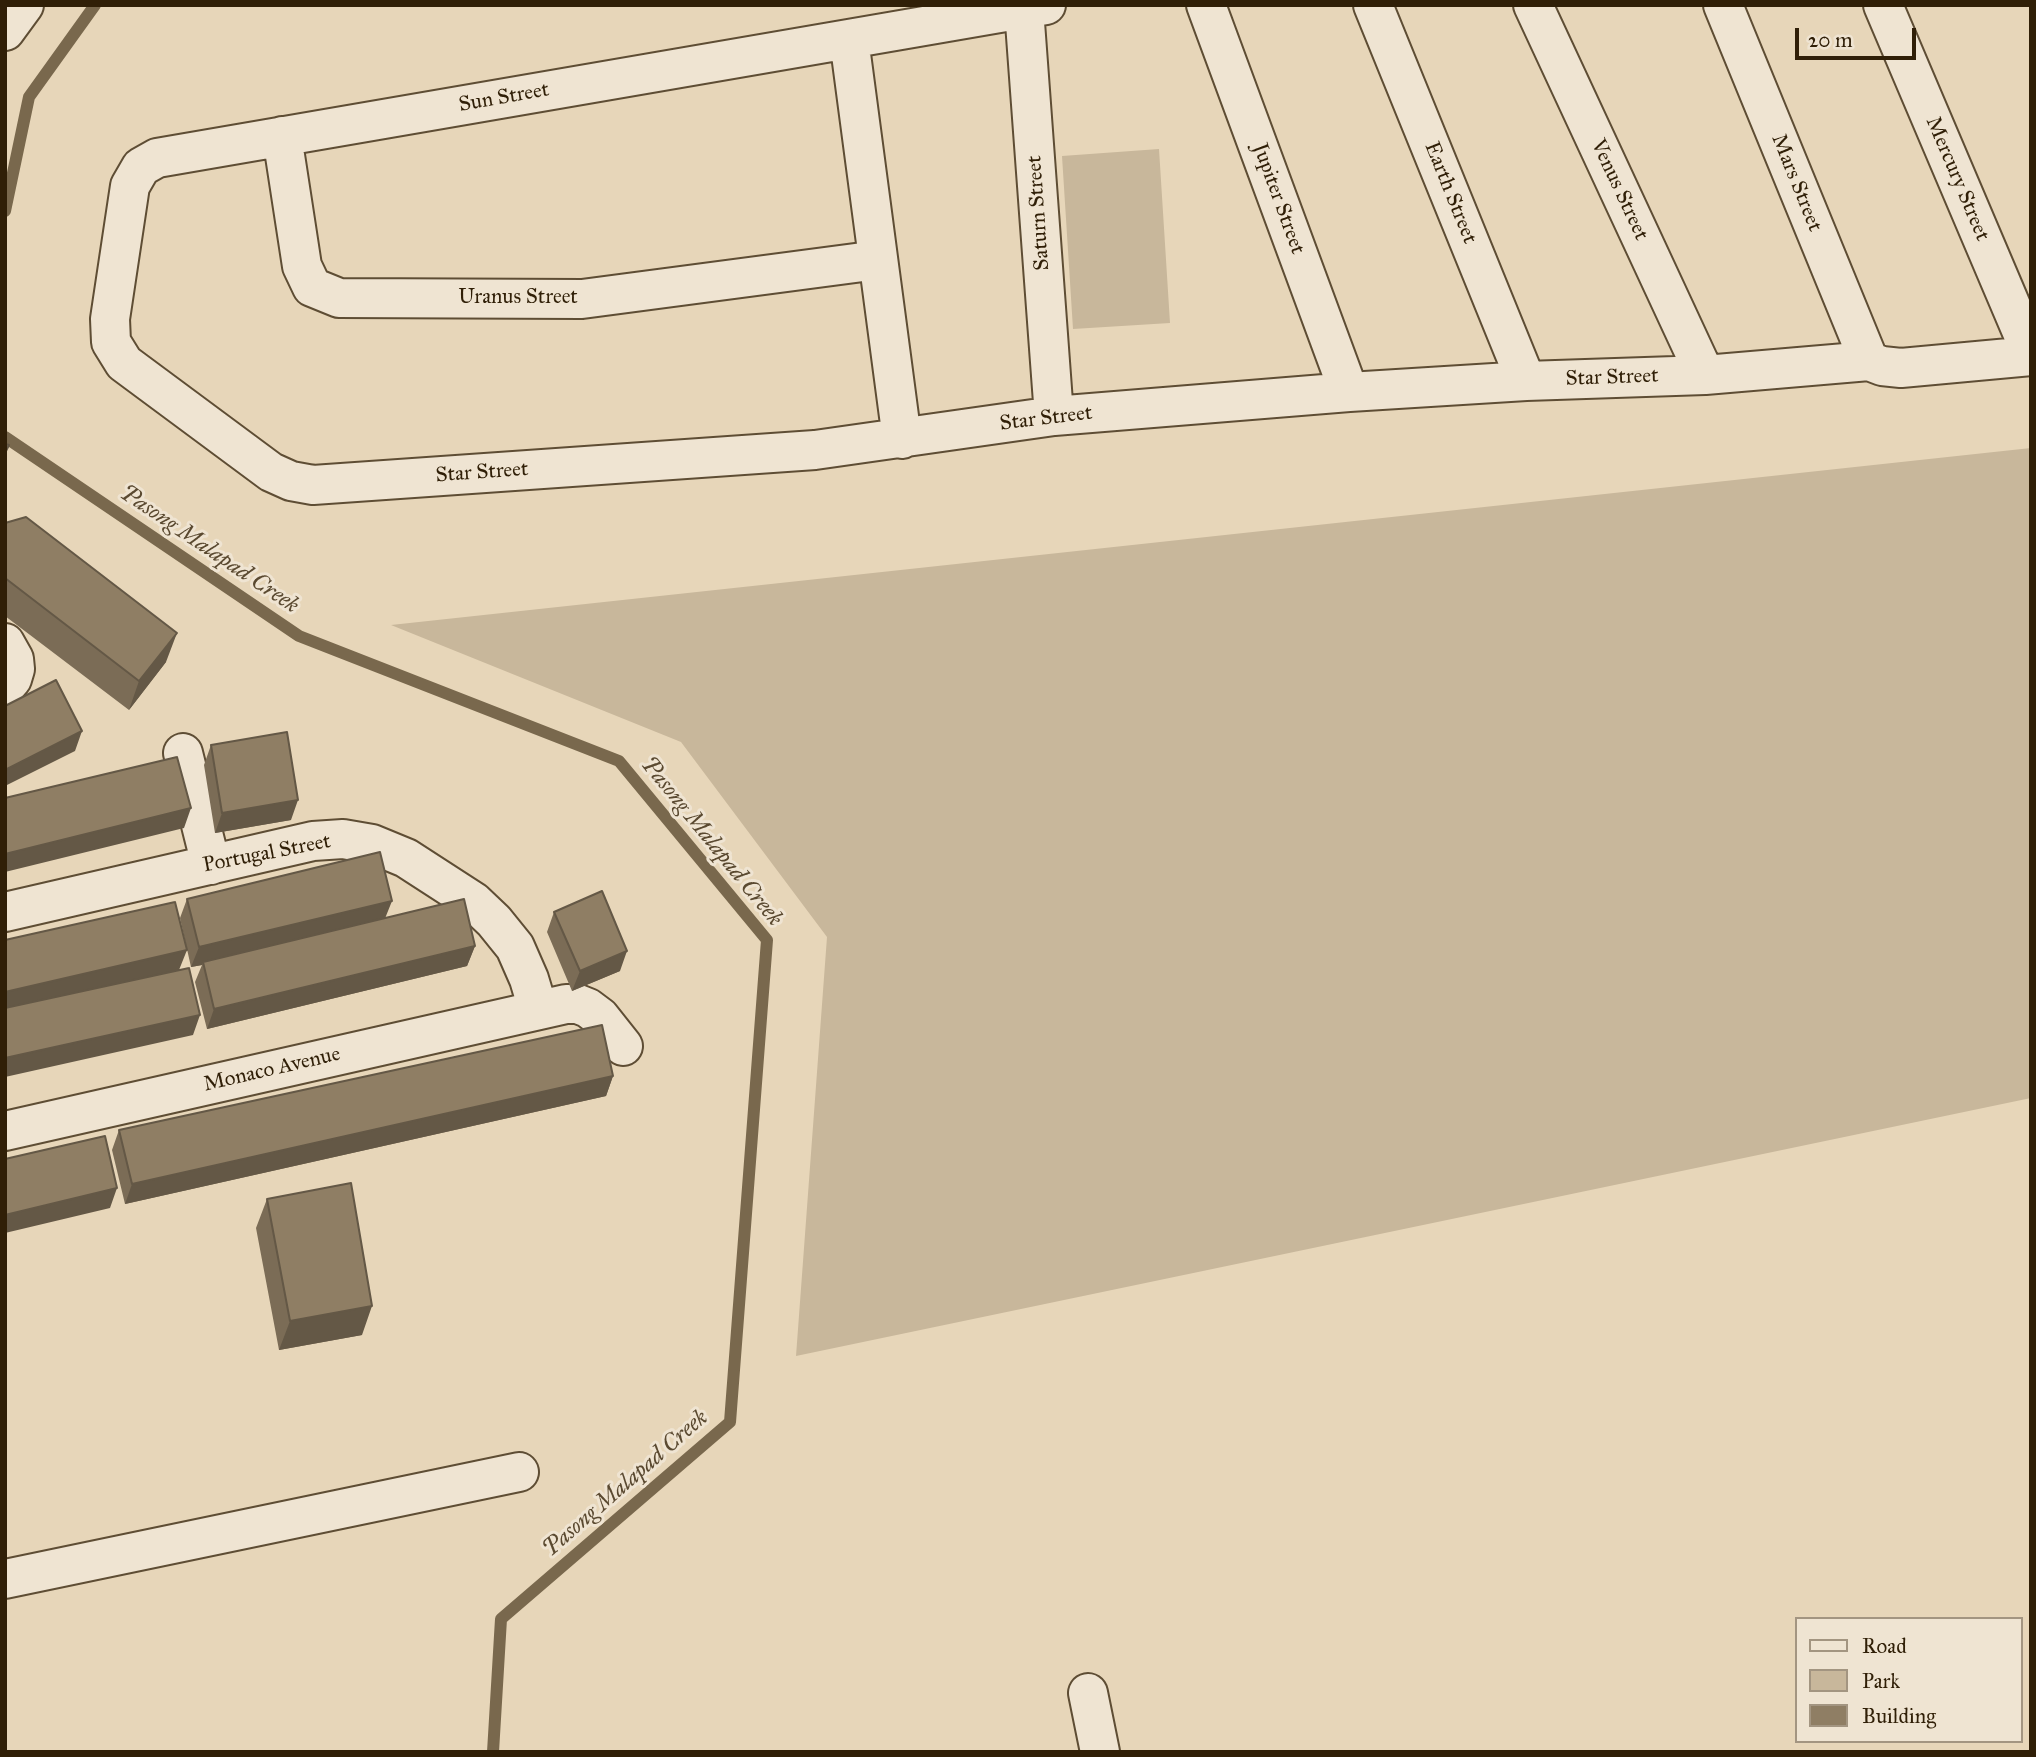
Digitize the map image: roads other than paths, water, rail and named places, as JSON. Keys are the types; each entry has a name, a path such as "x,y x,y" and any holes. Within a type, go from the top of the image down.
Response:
{"street":[{"path":"5,31 24,5"},
{"name":"Jupiter Street","path":"1206,5 1349,392"},
{"name":"Earth Street","path":"1373,5 1526,381"},
{"name":"Venus Street","path":"1533,5 1705,375"},
{"name":"Mars Street","path":"1723,5 1869,361"},
{"name":"Mercury Street","path":"1883,5 2031,354"},
{"name":"Sun Street","path":"111,342 110,319 130,186 141,167 157,158 1035,7"},
{"name":"Saturn Street","path":"1035,7 1054,416"},
{"path":"849,39 902,439"},
{"name":"Uranus Street","path":"282,136 302,266 312,287 340,298 582,299 878,260"},
{"name":"Star Street","path":"111,342 124,363 271,472 291,481 313,485 815,450 1054,416 1349,392 1526,381 1705,375 1869,361 1882,366 1901,368 2031,354"},
{"path":"5,643 14,659 15,669 12,679 5,687"},
{"path":"183,753 211,865"},
{"name":"Portugal Street","path":"5,912 313,841 343,839 372,844 406,858 474,902 495,921 515,947 529,979 538,1010"},
{"name":"Monaco Avenue","path":"5,1131 566,1004 578,1004 588,1008 600,1017 623,1045"},
{"path":"5,1579 519,1472"},
{"path":"1088,1693 1100,1752"}],"waterway":[{"path":"5,211 29,97 95,5"},
{"name":"Pasong Malapad Creek","path":"5,437 299,636 619,761 767,940 730,1422 501,1619 493,1752"}]}
